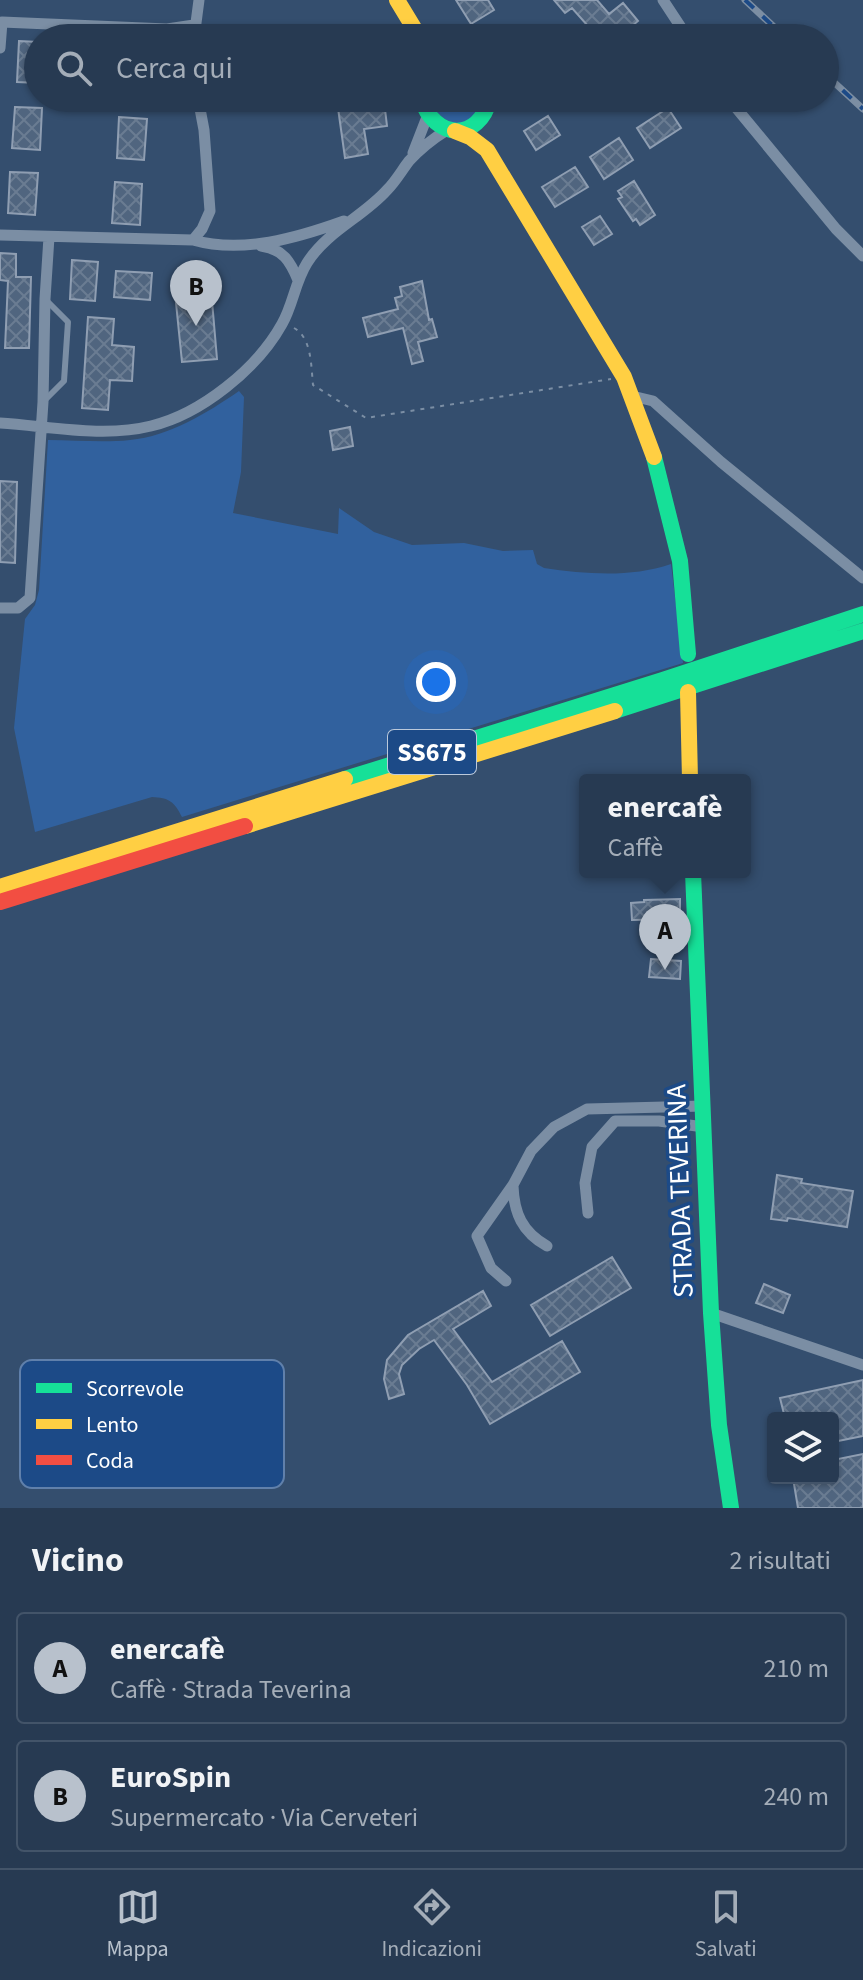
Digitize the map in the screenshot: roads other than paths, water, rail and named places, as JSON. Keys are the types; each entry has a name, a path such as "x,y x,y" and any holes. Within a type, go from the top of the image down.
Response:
{"main road":[{"path":"397,0 412,24"},
{"path":"425,112 427,117 451,131 470,137 487,150 624,377 652,448 680,560 688,654"},
{"path":"486,112 487,150"},
{"path":"451,131 477,124 485,116"},
{"name":"SS675","path":"0,887 692,671 863,614"},
{"name":"SS675","path":"0,902 863,631"},
{"path":"688,692 690,774"},
{"name":"STRADA TEVERINA","path":"693,878 711,1313 719,1425 731,1508"}],"street":[{"path":"195,24 199,0"},
{"path":"663,0 679,24"},
{"path":"0,48 2,22 49,24"},
{"path":"193,240 210,211 201,112"},
{"path":"740,112 836,229 863,256"},
{"path":"0,423 111,431 148,427 175,419 206,402 240,375 284,322 298,280 320,246 387,191 411,159 427,117"},
{"path":"411,159 451,131"},
{"path":"0,235 193,240 210,245 251,244 303,236 353,218"},
{"path":"0,608 18,608 30,598 43,402 49,237"},
{"path":"251,244 272,247 289,258 298,280"},
{"path":"632,396 653,401 721,462 863,578"},
{"path":"506,1281 491,1268 477,1236 513,1185 531,1151 554,1127 587,1109 703,1106"},
{"path":"588,1213 585,1183 592,1147 615,1121 659,1121 704,1127"},
{"path":"513,1185 514,1210 536,1240 547,1246"},
{"path":"711,1313 863,1365"}],"lane":[{"path":"43,402 64,381 68,322 45,299"}],"railway":[{"path":"745,0 771,24"},
{"path":"839,87 863,109"}],"place":[{"name":"EuroSpin","path":"196,326"},
{"name":"enercafè","path":"665,970"}]}
